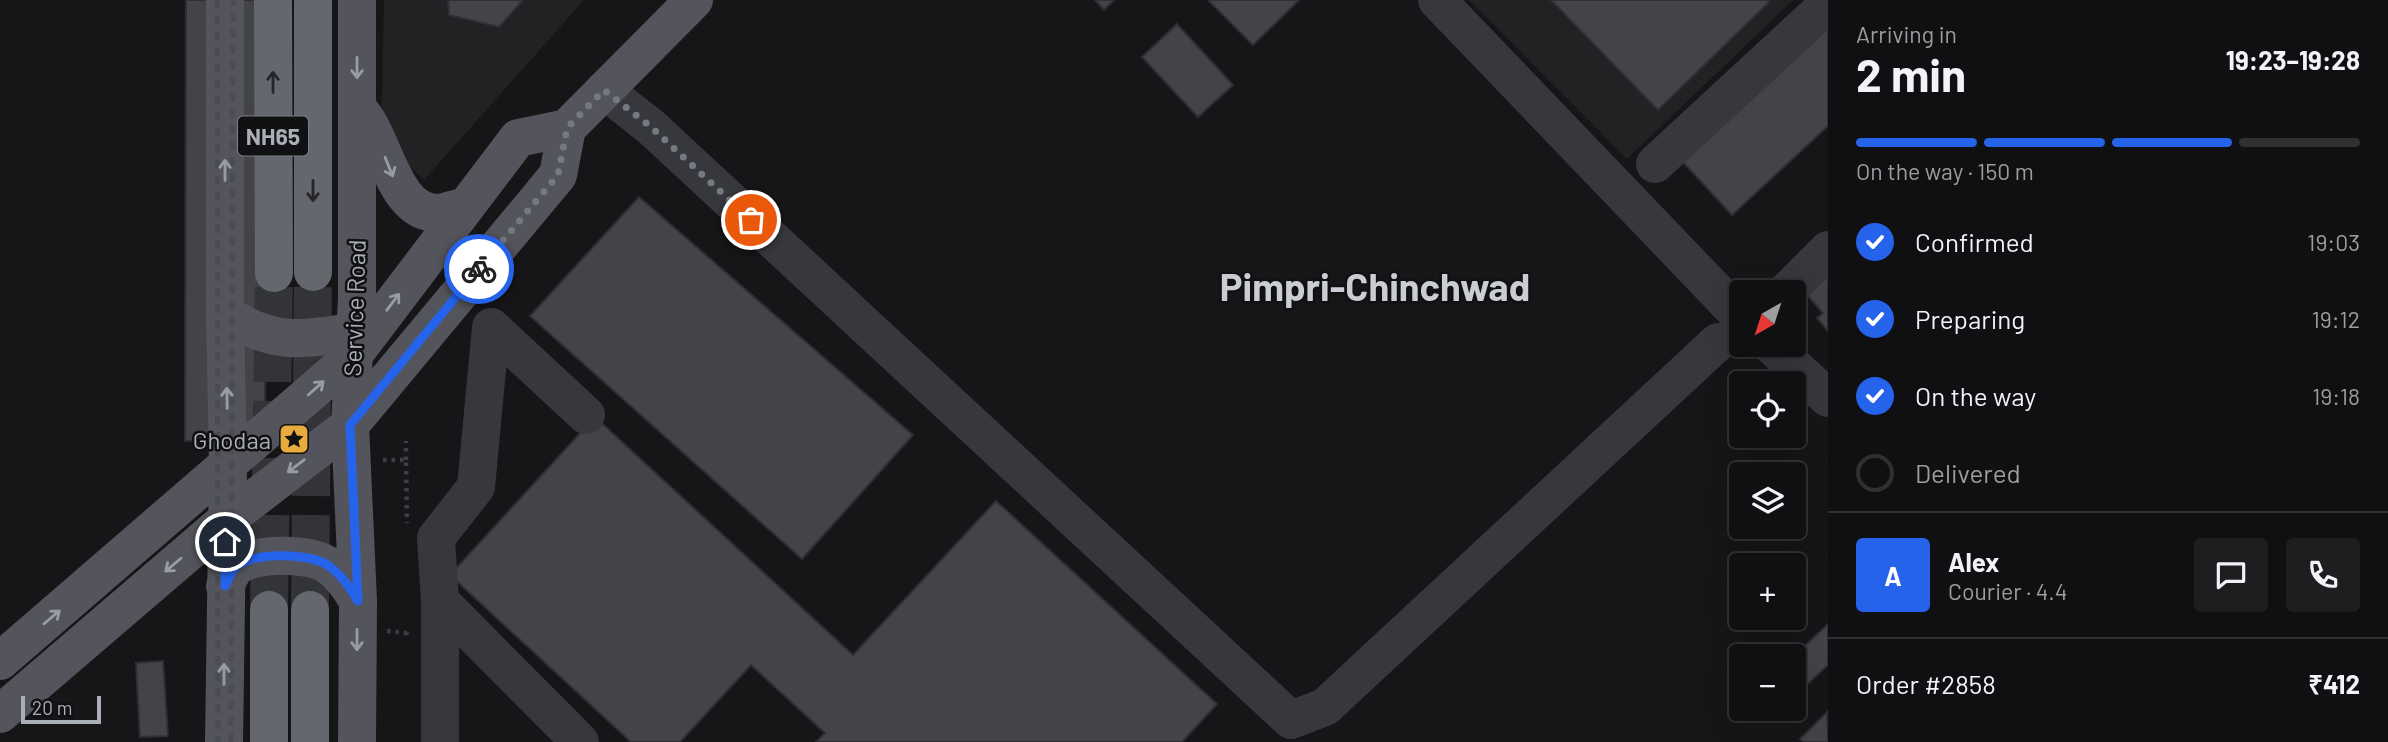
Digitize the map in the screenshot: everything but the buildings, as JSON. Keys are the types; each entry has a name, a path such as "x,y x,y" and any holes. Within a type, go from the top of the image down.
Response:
{"highway":[{"name":"NH65","path":"273,0 274,273"},
{"name":"NH65","path":"313,0 313,272"},
{"path":"269,742 270,610"},
{"path":"310,610 310,742"}],"main road":[{"path":"224,742 225,521 229,466 225,313 225,0"},
{"name":"Service Road","path":"357,0 350,425 358,601 357,742"},
{"path":"0,714 225,521 350,425 558,175 567,128 694,0"},
{"path":"357,108 374,129 395,180 412,203 418,208 437,213 464,206"},
{"path":"0,661 229,466 353,344 518,138 567,128"},
{"path":"225,313 258,333 279,338 353,344"},
{"path":"225,586 235,568 247,561 286,556 312,558 337,572 358,601"}],"street":[{"path":"1437,0 1729,329"},
{"path":"1655,164 1828,4"},
{"path":"604,90 651,127 1291,720 1325,707 1729,331"},
{"path":"1798,280 1828,250"},
{"path":"457,296 586,415"},
{"path":"440,742 440,601 436,538 476,487 491,327"},
{"path":"1784,357 1828,398"},
{"path":"440,601 580,742"}],"path":[{"path":"406,441 406,460"}],"shaded area":[{"path":"384,0 584,0 424,180 381,140"},
{"path":"1469,0 1793,0 1627,159"}],"tunnel":[{"path":"310,610 313,272"},
{"path":"269,610 274,273"}],"railway":[{"path":"217,0 218,742"},
{"path":"231,742 233,0"}],"way so far":[{"path":"479,269 558,175 567,128 604,90 651,127 751,220"}],"place":[{"name":"Ghodaa","path":"294,439"}],"district":[{"name":"Pimpri-Chinchwad","path":"1375,286"}],"route":[{"path":"225,542 225,586 235,568 247,561 297,556 312,558 337,572 358,601 350,425 479,269"}]}
